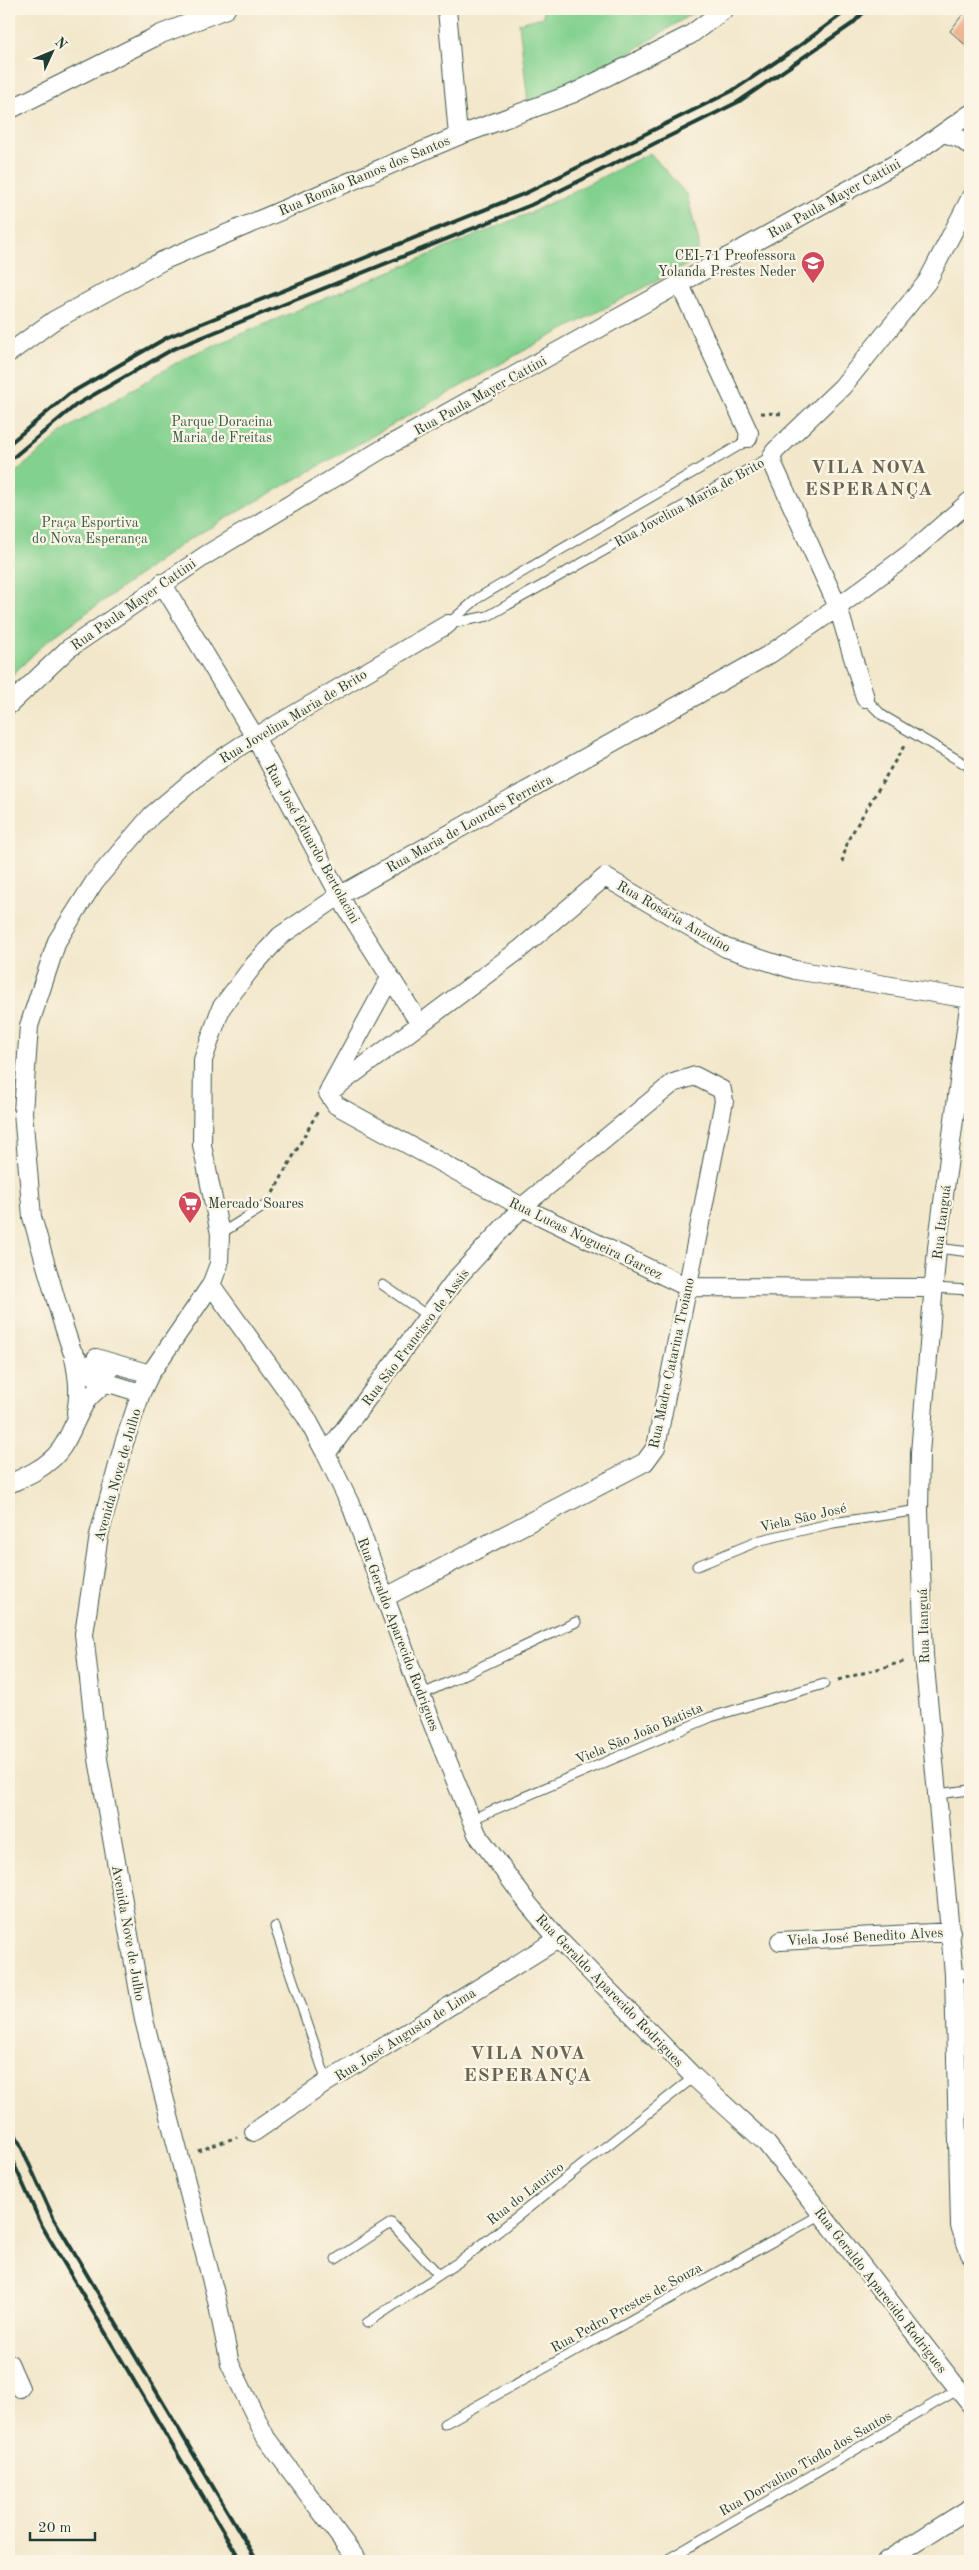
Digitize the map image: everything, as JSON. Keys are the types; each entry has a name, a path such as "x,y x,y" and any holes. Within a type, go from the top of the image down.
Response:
{"street":[{"path":"9,110 161,34 226,9"},
{"path":"447,9 458,136"},
{"name":"Rua Romão Ramos dos Santos","path":"9,353 52,322 162,261 458,136 574,93 690,35 725,9"},
{"name":"Rua Paula Mayer Cattini","path":"9,705 68,649 162,583 384,448 680,285 913,154 944,133 970,119"},
{"path":"944,133 960,139 970,146"},
{"name":"Rua Jovelina Maria de Brito","path":"772,456 774,451 842,387 927,282 970,199"},
{"path":"680,285 749,433 748,438"},
{"path":"772,456 773,464 838,607 865,698"},
{"name":"Rua Maria de Lourdes Ferreira","path":"211,1285 219,1264 220,1234 202,1145 203,1060 221,1008 253,966 280,936 339,896 770,654 838,607 909,554 970,501"},
{"name":"Rua José Eduardo Bertolacini","path":"162,583 255,737 339,896 420,1024"},
{"name":"Rua Jovelina Maria de Brito","path":"141,1393 106,1382 87,1372 72,1351 32,1217 23,1112 29,1026 57,941 94,881 152,815 210,767 255,737 448,624"},
{"name":"Rua Rosária Anzuíno","path":"328,1093 519,950 605,877 726,948 795,970 970,999"},
{"path":"328,1093 390,978"},
{"name":"Rua Itanguá","path":"970,999 933,1288 920,1454 919,1510 924,1656 951,1932 962,1973 963,2068 960,2226 970,2254"},
{"name":"Rua São Francisco de Assis","path":"326,1454 455,1280 522,1207 673,1083 695,1076 722,1090"},
{"name":"Rua Madre Catarina Troiano","path":"384,1598 645,1462 656,1448 724,1101 722,1090"},
{"name":"Rua Lucas Nogueira Garcez","path":"328,1093 336,1105 522,1207 687,1287 933,1288"},
{"name":"Avenida Nove de Julho","path":"211,1285 150,1374 141,1393 124,1443 98,1535 84,1634 98,1759 144,2020 217,2301 230,2364 266,2438 358,2561"},
{"name":"Rua Geraldo Aparecido Rodrigues","path":"211,1285 306,1417 326,1454 352,1508 421,1695 477,1834 529,1905 558,1939 694,2077 766,2143 970,2404"},
{"name":"Rua Jovelina Maria de Brito","path":"62,1321 81,1345 99,1360 150,1374"},
{"path":"72,1351 79,1379 79,1398 74,1424"},
{"path":"9,1484 39,1470 54,1458 92,1394 106,1382 108,1370 99,1360"},
{"name":"Viela José Benedito Alves","path":"780,1941 951,1932"},
{"name":"Rua José Augusto de Lima","path":"254,2132 327,2082 558,1939"},
{"path":"9,2363 20,2388"},
{"path":"886,2561 970,2508"}],"lane":[{"name":"Rua Jovelina Maria de Brito","path":"448,624 478,598 737,447 748,438"},
{"name":"Rua Jovelina Maria de Brito","path":"448,624 488,616 772,456"},
{"path":"865,698 882,715 970,767"},
{"path":"220,1234 266,1205"},
{"path":"937,1248 970,1252"},
{"path":"383,1284 428,1316"},
{"path":"933,1288 970,1290"},
{"name":"Viela São José","path":"697,1566 761,1540 833,1523 919,1510"},
{"path":"421,1695 576,1622"},
{"name":"Viela São João Batista","path":"470,1820 710,1718 824,1684"},
{"path":"937,1794 970,1790"},
{"path":"275,1927 327,2082"},
{"name":"Rua do Laurico","path":"367,2324 466,2257 694,2077"},
{"name":"Rua Pedro Prestes de Souza","path":"444,2424 822,2214"},
{"path":"336,2260 391,2223 439,2275"},
{"name":"Rua Dorvalino Tioflo dos Santos","path":"665,2561 958,2389"}],"path":[{"path":"740,413 813,415"},
{"path":"842,862 848,840 911,733"},
{"path":"266,1205 328,1093"},
{"path":"824,1684 924,1656"}],"green space":[{"path":"543,9 699,9 612,64 573,85 528,102 519,23 543,17"},
{"name":"Parque Doracina Maria de Freitas","path":"650,153 687,195 699,243 695,261 534,345 186,541 46,642 9,678 9,478 67,429 186,357 532,212"}],"building":[{"path":"967,9 970,9 970,49 950,31"}],"railway":[{"path":"9,444 69,394 168,337 526,193 732,91 795,49 849,9"},
{"path":"9,461 76,405 173,349 531,205 738,102 852,24 867,9"},
{"path":"9,2120 54,2219 257,2561"},
{"path":"9,2153 42,2226 241,2561"}],"place":[{"name":"CEI-71 Preofessora Yolanda Prestes Neder","path":"813,284"},
{"name":"Mercado Soares","path":"190,1224"}],"district":[{"name":"VILA NOVA ESPERANÇA","path":"869,477"},
{"name":"VILA NOVA ESPERANÇA","path":"528,2063"}],"park label":[{"name":"Praça Esportiva do Nova Esperança","path":"90,530"}]}
